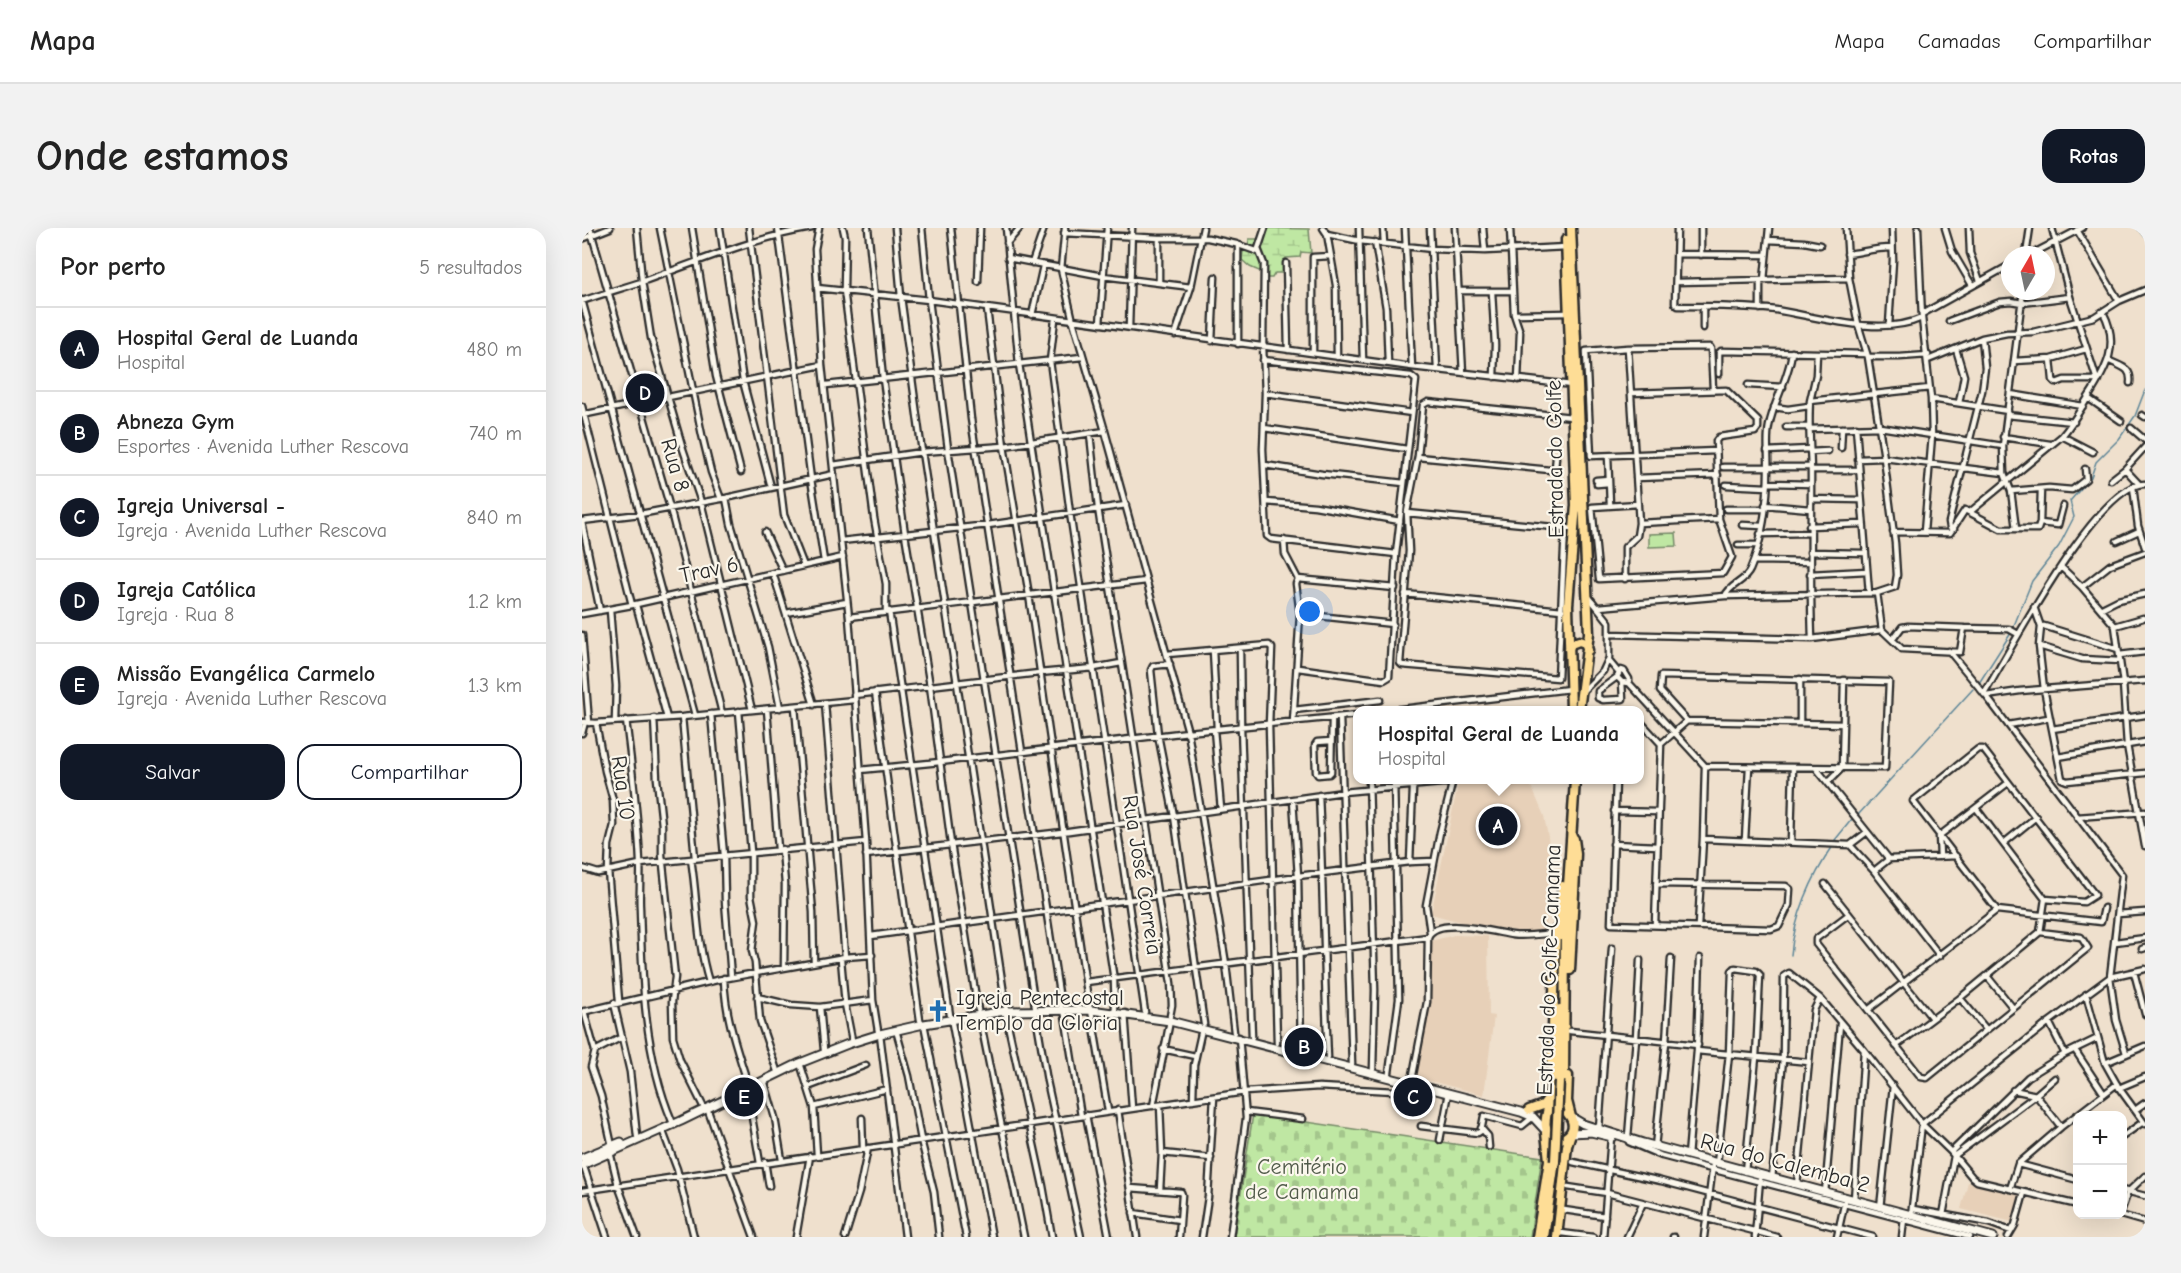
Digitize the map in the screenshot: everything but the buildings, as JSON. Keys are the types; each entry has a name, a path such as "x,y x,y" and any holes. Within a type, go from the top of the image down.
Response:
{"highway":[{"name":"Estrada do Golfe","path":"1565,228 1576,529 1569,621 1570,689"},
{"name":"Estrada do Golfe","path":"1571,228 1588,619 1588,650 1581,691"},
{"path":"1569,621 1572,626 1578,628 1586,625 1588,619"},
{"path":"1569,650 1572,643 1579,641 1585,643 1588,650"},
{"path":"1570,689 1571,706"},
{"path":"1580,706 1581,691"},
{"name":"Estrada do Golfe-Camama","path":"1562,1081 1560,918 1570,784"},
{"name":"Estrada do Golfe-Camama","path":"1557,1161 1562,1081 1565,939 1575,784"},
{"path":"1537,1237 1550,1160 1545,1125 1560,1112 1568,1109 1569,982 1576,854 1570,833"},
{"path":"1559,1235 1567,1146 1573,1124 1560,1112 1551,1093 1552,933 1560,918"},
{"path":"1531,1114 1543,1105 1551,1093"},
{"path":"1545,1130 1558,1139 1571,1132"},
{"path":"1544,1237 1557,1161"},
{"path":"1550,1237 1557,1161"}],"main road":[{"path":"582,1160 662,1129 777,1071 852,1040 951,1016 1035,1008 1115,1009 1145,1012 1521,1112 1531,1114 1560,1112 1583,1124 1627,1139"},
{"path":"1090,1009 1170,1018"},
{"path":"747,1086 879,1032 896,1030 922,1022"},
{"path":"1237,1035 1277,1043 1389,1073 1531,1114 1545,1130"},
{"path":"611,1149 705,1107"},
{"path":"1571,1132 1591,1132 1627,1139"},
{"name":"Rua do Calemba 2","path":"1627,1139 1745,1172 1760,1179 1772,1179 1825,1193 1845,1202 1853,1201 1992,1237"}],"street":[{"name":"Rua 8","path":"590,228 670,508 722,713"},
{"path":"582,239 610,228"},
{"path":"637,228 651,338 667,398 701,502 752,710"},
{"path":"660,228 707,458 723,499 748,578 768,647 780,708"},
{"path":"692,228 716,376 741,472"},
{"path":"720,228 743,381 771,487"},
{"path":"749,228 786,522 804,566"},
{"path":"695,715 582,300 642,281 779,231 811,228"},
{"path":"819,228 815,249 822,365 826,385 849,616 866,842 873,1000 887,1089 905,1237"},
{"path":"843,228 845,237 844,290 886,584 887,611 951,1016 992,1237"},
{"path":"868,228 883,379 930,686 951,844 979,1012 1024,1237"},
{"path":"895,228 901,297 922,452 1006,1009 1052,1237"},
{"path":"922,228 937,372 1020,916 1056,1120 1081,1237"},
{"path":"951,228 976,449 1047,912 1083,1116 1109,1237"},
{"path":"978,282 980,228"},
{"path":"1006,228 1019,364 1103,903 1114,980 1115,1009"},
{"path":"1007,243 1020,228"},
{"path":"1032,263 1044,228"},
{"path":"1100,324 1107,228"},
{"path":"1129,328 1132,228"},
{"path":"1175,335 1191,287 1203,228"},
{"path":"1265,228 1259,252 1264,264 1263,360 1267,536 1396,554"},
{"path":"1323,228 1327,234 1336,285 1338,357"},
{"path":"1359,228 1363,360"},
{"path":"1383,228 1384,243"},
{"path":"1405,228 1412,367"},
{"path":"1430,228 1437,369"},
{"path":"1455,228 1463,373"},
{"path":"1484,228 1485,251"},
{"path":"1510,228 1514,314 1520,332 1518,380"},
{"path":"1677,228 1676,305 1760,309 1858,324 1889,325 1907,323 1922,316 2001,270"},
{"path":"1701,228 1701,255"},
{"path":"1760,309 1769,228"},
{"path":"1599,607 1725,596 1869,593 1893,588 1896,585 1893,531 1880,426 1868,356 1858,324 1849,278 1846,228"},
{"path":"1889,325 1892,228"},
{"path":"1918,228 1922,316 1928,357 1932,436 1924,532"},
{"path":"1945,228 1952,251 1972,285"},
{"path":"1969,228 1970,253 1980,281"},
{"path":"2028,228 2028,246"},
{"path":"2052,228 2070,297 2098,380"},
{"path":"2047,246 2080,229 2118,301"},
{"path":"1230,1237 1246,1112 1245,1092 1188,732 1126,505 1082,357 1061,269 1065,230 1107,235 1200,238 1238,245 1259,252"},
{"path":"779,231 811,479 825,561"},
{"path":"1327,234 1360,241 1432,249 1485,251 1566,247"},
{"path":"1159,238 1159,283"},
{"path":"1768,240 1820,245"},
{"path":"1375,242 1386,308 1388,363"},
{"path":"1238,245 1238,344"},
{"path":"1846,254 1870,251 1874,248 1892,248"},
{"path":"1677,254 1766,255"},
{"path":"1313,353 1313,257 1331,256"},
{"path":"1008,258 1131,281 1191,287"},
{"path":"1286,263 1288,350"},
{"path":"1032,315 1043,266"},
{"path":"1212,340 1215,277"},
{"path":"1677,282 1849,278"},
{"path":"817,288 929,300 1412,367 1572,385"},
{"path":"1719,374 1719,353 1721,351 1928,357 1982,338 2019,333 2094,317 2118,301 2145,290"},
{"path":"1459,291 1512,291"},
{"path":"1492,292 1496,345 1494,377"},
{"path":"1949,321 2000,302 2022,303 2070,297"},
{"path":"2016,529 2011,491 2004,474 2003,437 2022,300"},
{"path":"1702,306 1702,328"},
{"path":"987,309 1004,446 1029,595 1062,832 1108,1111"},
{"path":"1970,512 2062,436 2074,422 2108,360 2111,328 2103,312"},
{"path":"1514,314 1568,313"},
{"name":"Rua José Correia","path":"1055,319 1050,361 1070,513 1145,1012"},
{"path":"1954,529 1950,528 1949,522 1970,442 1985,368 1982,338"},
{"path":"1713,389 1712,349 1710,347 1586,351 1591,455 1593,457 1716,451"},
{"path":"1625,579 1625,547 1637,536 1639,523 1628,348"},
{"path":"1956,349 1964,376 1959,403"},
{"path":"2014,361 2051,359 2086,349"},
{"path":"1725,596 1729,589 1748,574 1754,561 1768,485 1768,427 1790,367 1792,352"},
{"path":"1812,639 1809,534 1811,469 1808,428 1809,404 1816,375 1816,353"},
{"path":"826,385 1082,357"},
{"path":"2051,359 2053,380 2056,383 2064,380 2098,380"},
{"path":"1263,360 1411,376 1416,384 1396,554 1393,624 1387,679 1298,668"},
{"path":"2108,360 2128,370 2131,375 2130,383"},
{"path":"583,415 822,365"},
{"path":"1748,385 1783,387"},
{"path":"1774,407 1788,409 1875,394 1930,388"},
{"path":"1631,393 1713,389 1729,391 1758,421 1758,428 1755,432 1719,437 1716,441 1719,519 1732,557 1723,573 1601,580 1597,576 1592,507 1638,504"},
{"path":"1265,393 1412,413"},
{"path":"2010,394 2083,406"},
{"path":"2088,398 2121,421"},
{"path":"1931,399 2074,422"},
{"path":"1565,528 1558,678 1402,665 1399,660 1408,551 1407,513 1418,457 1423,405 1428,402 1573,417"},
{"path":"582,406 609,517 667,718"},
{"path":"1786,427 1880,426 2003,446"},
{"path":"1856,427 1869,593"},
{"path":"1264,428 1407,448"},
{"path":"1842,428 1842,448"},
{"path":"2131,428 2145,440"},
{"path":"833,465 948,449 1004,446 1105,431"},
{"path":"1090,434 1109,587 1172,994 1170,1018 1153,1106"},
{"path":"2062,436 2093,452"},
{"path":"2003,437 2050,444"},
{"path":"2111,480 2125,469 2145,447"},
{"path":"1767,451 1828,451"},
{"path":"1608,456 1611,505"},
{"path":"1418,457 1550,470 1555,468 1556,458"},
{"path":"1858,459 1884,458 2004,474"},
{"path":"1265,465 1404,483"},
{"path":"1724,467 1858,470"},
{"path":"2011,491 2072,490 2086,479 2085,469"},
{"path":"2125,469 2135,485 2139,528 2145,547"},
{"path":"600,611 582,522 723,499 834,474"},
{"path":"1636,478 1718,475"},
{"path":"1582,483 1609,481"},
{"path":"1726,485 1811,484"},
{"path":"1985,695 2014,632 2061,567 2096,521 2120,495 2135,485 2145,484"},
{"path":"1893,531 1950,533 1963,511 1970,512 2001,529 2038,529 2041,489"},
{"path":"1811,499 1860,500"},
{"path":"1266,502 1315,506 1400,521"},
{"path":"841,541 988,525 1126,505"},
{"path":"2040,523 2058,525 2064,506"},
{"path":"1726,508 1810,509"},
{"path":"1407,513 1576,529"},
{"path":"1639,523 1719,519"},
{"path":"1809,526 1862,524"},
{"path":"1742,525 1762,526"},
{"path":"2117,541 2145,525"},
{"path":"765,532 783,571"},
{"path":"1760,534 1809,534"},
{"path":"1284,540 1285,554 1298,579 1296,584 1300,614 1293,722"},
{"path":"1738,544 1757,544"},
{"path":"1810,552 1865,553"},
{"path":"2082,586 2110,565 2145,552"},
{"name":"Trav 6","path":"582,614 634,605 843,557"},
{"path":"1754,561 1810,562"},
{"path":"2061,567 2082,586 2115,626 2123,683 2127,745 2142,812 2145,845"},
{"path":"1810,574 1867,571"},
{"path":"773,573 814,705"},
{"path":"1298,579 1395,588"},
{"path":"849,616 1146,581"},
{"path":"1877,592 1882,630 1899,646 1907,650 1961,651 1964,628"},
{"path":"1405,594 1562,610"},
{"path":"1581,691 1602,671 1608,660 1610,634 1608,618 1586,594"},
{"path":"2102,608 2118,600 2145,594"},
{"path":"786,613 847,602"},
{"path":"2034,607 2041,627 2039,645 2048,718 2064,781 2145,773"},
{"path":"610,610 616,686 615,721"},
{"path":"1300,614 1393,624"},
{"path":"2115,626 2143,618"},
{"path":"1893,639 1902,627 1908,626 2014,632"},
{"path":"2041,627 2044,626 2119,652 2145,652"},
{"path":"1610,634 1812,639 1882,630"},
{"path":"582,635 585,722 582,733"},
{"path":"1167,654 1269,645 1272,648 1269,725 1271,881 1277,1043"},
{"path":"2039,645 2082,659 2120,661"},
{"path":"1240,649 1252,1037"},
{"path":"1214,650 1221,809"},
{"path":"1949,651 2122,875 2110,977 2116,1020 2126,1053"},
{"path":"1608,660 1617,675 1622,682 1623,699 1598,698 1598,691 1617,675 1624,671 1629,683 1705,766 1698,926"},
{"path":"585,722 682,717 814,705 875,692 1094,668 1121,663"},
{"path":"1170,664 1154,666 1151,670 1158,735 1174,816 1203,1026 1195,1056 1193,1100"},
{"path":"1687,721 1660,691 1661,676 1887,681 1889,685 1886,765 1882,768 1705,766"},
{"path":"1800,679 1800,723"},
{"path":"1827,782 1842,768 1844,680"},
{"path":"1985,695 2145,681"},
{"path":"1622,682 1629,683"},
{"path":"1459,706 1570,689"},
{"path":"875,692 922,1022 966,1237"},
{"path":"1294,710 1380,700"},
{"path":"825,703 845,1004 852,1040"},
{"path":"795,707 813,912 814,962"},
{"path":"767,709 785,884 784,968"},
{"path":"739,711 751,852 751,896 756,921 752,948 757,997 763,1030 777,1071"},
{"path":"711,714 724,855 724,901 731,977"},
{"path":"860,770 911,766 1158,735 1353,715"},
{"path":"2052,729 2145,715"},
{"path":"682,717 698,939 709,981"},
{"path":"1340,717 1350,948 1352,1064"},
{"path":"654,718 663,862 675,977 673,990 675,1046 705,1107 754,1237"},
{"path":"1331,741 1317,742 1315,745 1318,775 1331,772 1332,718"},
{"path":"2008,725 2048,718"},
{"path":"626,720 635,789 645,996 656,1071 672,1121"},
{"path":"1655,925 1661,744 1687,721 1843,724"},
{"name":"Rua 10","path":"596,723 613,800 614,825 609,845 608,871 616,1002 630,1072 637,1136"},
{"path":"1644,725 1661,744"},
{"path":"2058,757 2145,742"},
{"path":"1997,910 1913,801 1978,749 1983,749 2095,893 2095,896 2086,902 2045,899"},
{"path":"1745,840 1749,767"},
{"path":"1791,841 1793,768"},
{"path":"1816,768 1889,859"},
{"path":"1939,836 2008,783"},
{"path":"1369,784 1374,944 1373,1069"},
{"path":"866,855 1062,832 1404,784"},
{"path":"1410,861 1415,784"},
{"path":"1412,1080 1427,1002 1429,935 1426,905 1452,784"},
{"path":"1616,784 1611,924 1775,929 1779,926 1789,905 1790,889 1786,886 1656,884"},
{"path":"1389,1073 1399,999 1394,786"},
{"path":"1319,795 1328,1057"},
{"path":"1293,800 1298,876 1301,1050"},
{"path":"1896,1046 1931,1017 1960,998 2040,932 2045,899 1976,808"},
{"path":"1614,811 1658,812"},
{"path":"2077,817 2142,812"},
{"path":"2004,843 2036,817"},
{"path":"1703,839 1850,845 1867,832"},
{"path":"1939,836 1940,857"},
{"path":"582,868 598,873 640,864 836,843 866,842"},
{"path":"1613,844 1657,846"},
{"path":"1850,845 1874,871 1940,956"},
{"path":"1874,871 1889,859 1956,856"},
{"path":"871,936 1410,861 1434,861"},
{"path":"1825,884 1931,1017"},
{"path":"1868,1010 1997,910 2101,921 2104,908"},
{"path":"2118,914 2145,912"},
{"path":"1849,914 1815,941 1921,1077 1928,1078 2088,948 2081,938 2040,932"},
{"path":"1086,982 1397,941 1429,935 1439,927 1515,935 1552,933"},
{"path":"2115,942 2145,938"},
{"path":"1599,1129 1612,948"},
{"path":"638,1237 618,1185 601,1096 591,1067 595,1051 583,1011 724,978 814,962 872,955"},
{"path":"1655,1147 1666,1042 1671,958"},
{"path":"1688,1156 1697,1048 1700,958"},
{"path":"1640,960 1627,1139 1662,1155 1714,1165 1845,1202 1908,1215 1970,1237"},
{"path":"1704,1237 1728,1054 1732,971 1735,968 1756,971 1760,975 1756,1057 1745,1172"},
{"path":"1902,1237 1908,1215 1922,1124 2049,1022 2110,977 2145,969"},
{"path":"2134,972 2145,1014"},
{"path":"1772,1179 1783,1059 1784,976 1789,973 1820,998 1922,1124 1977,1181 2073,1204"},
{"path":"1987,976 2013,1008"},
{"path":"724,978 724,995 729,1022 747,1086 762,1163 769,1186"},
{"path":"2086,994 2105,1063 2144,1123 2127,1134"},
{"path":"757,997 791,1005 820,1007 873,1000"},
{"path":"1797,1186 1814,1010 1820,998"},
{"path":"1960,998 1986,1029"},
{"path":"820,1007 824,1050"},
{"path":"1125,1013 1132,1108"},
{"path":"2049,1022 2065,1054"},
{"path":"1825,1193 1840,1024"},
{"path":"896,1030 909,1076 934,1192 939,1237"},
{"path":"1570,1031 1666,1042 1728,1054 1809,1062"},
{"path":"595,1051 622,1037"},
{"path":"1943,1215 1953,1154 1976,1126 2028,1077 2065,1054 2098,1038"},
{"path":"2105,1063 2145,1046"},
{"path":"1163,1049 1195,1056"},
{"path":"1853,1201 1864,1050"},
{"path":"2075,1050 2104,1094"},
{"path":"800,1063 814,1107 817,1155"},
{"path":"808,1087 866,1065"},
{"path":"2010,1189 2018,1164 2061,1127 2104,1094 2118,1086 2145,1077"},
{"path":"1953,1154 1984,1135 2055,1078"},
{"path":"764,1080 775,1118 782,1160"},
{"path":"582,1191 1245,1092 1319,1087 1395,1091 1419,1085"},
{"path":"1880,1208 1893,1086"},
{"path":"814,1107 887,1089"},
{"path":"2013,1090 2036,1095 2061,1127"},
{"path":"1440,1140 1449,1093"},
{"path":"1202,1237 1208,1197 1214,1098"},
{"path":"2135,1110 2145,1103"},
{"path":"1160,1105 1162,1153 1160,1190"},
{"path":"1118,1110 1137,1237"},
{"path":"1246,1112 1303,1119"},
{"path":"1421,1126 1478,1133 1486,1116 1522,1126 1531,1114"},
{"path":"845,1237 859,1192 866,1148 862,1118"},
{"path":"1976,1126 1984,1135"},
{"path":"1481,1128 1488,1136 1489,1147"},
{"path":"662,1129 678,1176 694,1237"},
{"path":"1603,1237 1611,1137"},
{"path":"1162,1153 1211,1158"},
{"path":"796,1237 810,1156"},
{"path":"582,1160 607,1237"},
{"path":"1573,1162 1661,1181 1873,1237"},
{"path":"2018,1164 2073,1178"},
{"path":"2127,1190 2145,1176"},
{"path":"1755,1234 1760,1179"},
{"path":"1568,1187 1606,1193 1755,1234 1777,1237"},
{"path":"1130,1188 1179,1191 1182,1194 1179,1237"},
{"path":"2127,1192 2145,1196"},
{"path":"2008,1237 2015,1225 2024,1193"},
{"path":"1837,1237 1845,1202"},
{"path":"1627,1237 1642,1203"},
{"path":"1564,1210 1605,1216"},
{"path":"1133,1213 1180,1220"},
{"path":"1908,1215 1943,1215 1989,1223 2011,1231"},
{"path":"1952,1227 1954,1217"},
{"path":"2127,1217 2145,1222"},
{"path":"1559,1235 1593,1237"}],"shaded area":[{"path":"1458,784 1529,784 1544,816 1548,837 1550,858 1546,930 1523,932 1461,922 1431,914"},
{"path":"1454,935 1488,936 1489,1015 1494,1016 1484,1095 1415,1077 1431,996 1431,941"},
{"path":"1968,1182 2020,1195 2013,1222 1961,1209"}],"green space":[{"path":"1262,228 1309,229 1311,253 1301,252 1300,257 1286,258 1283,273 1275,273 1272,278 1265,278 1262,269 1259,271 1250,267 1242,260 1243,251 1248,247 1249,239 1258,239"},
{"path":"1676,533 1677,546 1649,547 1649,534"},
{"name":"Cemitério de Camama","path":"1253,1114 1542,1157 1530,1237 1234,1237"}],"waterway":[{"path":"2137,228 2145,237"},
{"path":"2013,628 2032,581 2059,546 2074,517 2070,501 2091,477 2096,462 2119,439 2135,416 2145,390"},
{"path":"1979,683 2011,633"},
{"path":"1858,815 1973,689"},
{"path":"1835,840 1852,819"},
{"path":"1791,955 1796,926 1805,898 1833,846"}],"place":[{"name":"Igreja Católica","path":"645,393"},
{"name":"Hospital Geral de Luanda","path":"1498,826"},
{"name":"Igreja Pentecostal Templo da Gloria","path":"938,1011"},
{"name":"Abneza Gym","path":"1304,1047"},
{"name":"Missão Evangélica Carmelo","path":"744,1097"},
{"name":"Igreja Universal -","path":"1413,1097"}]}
